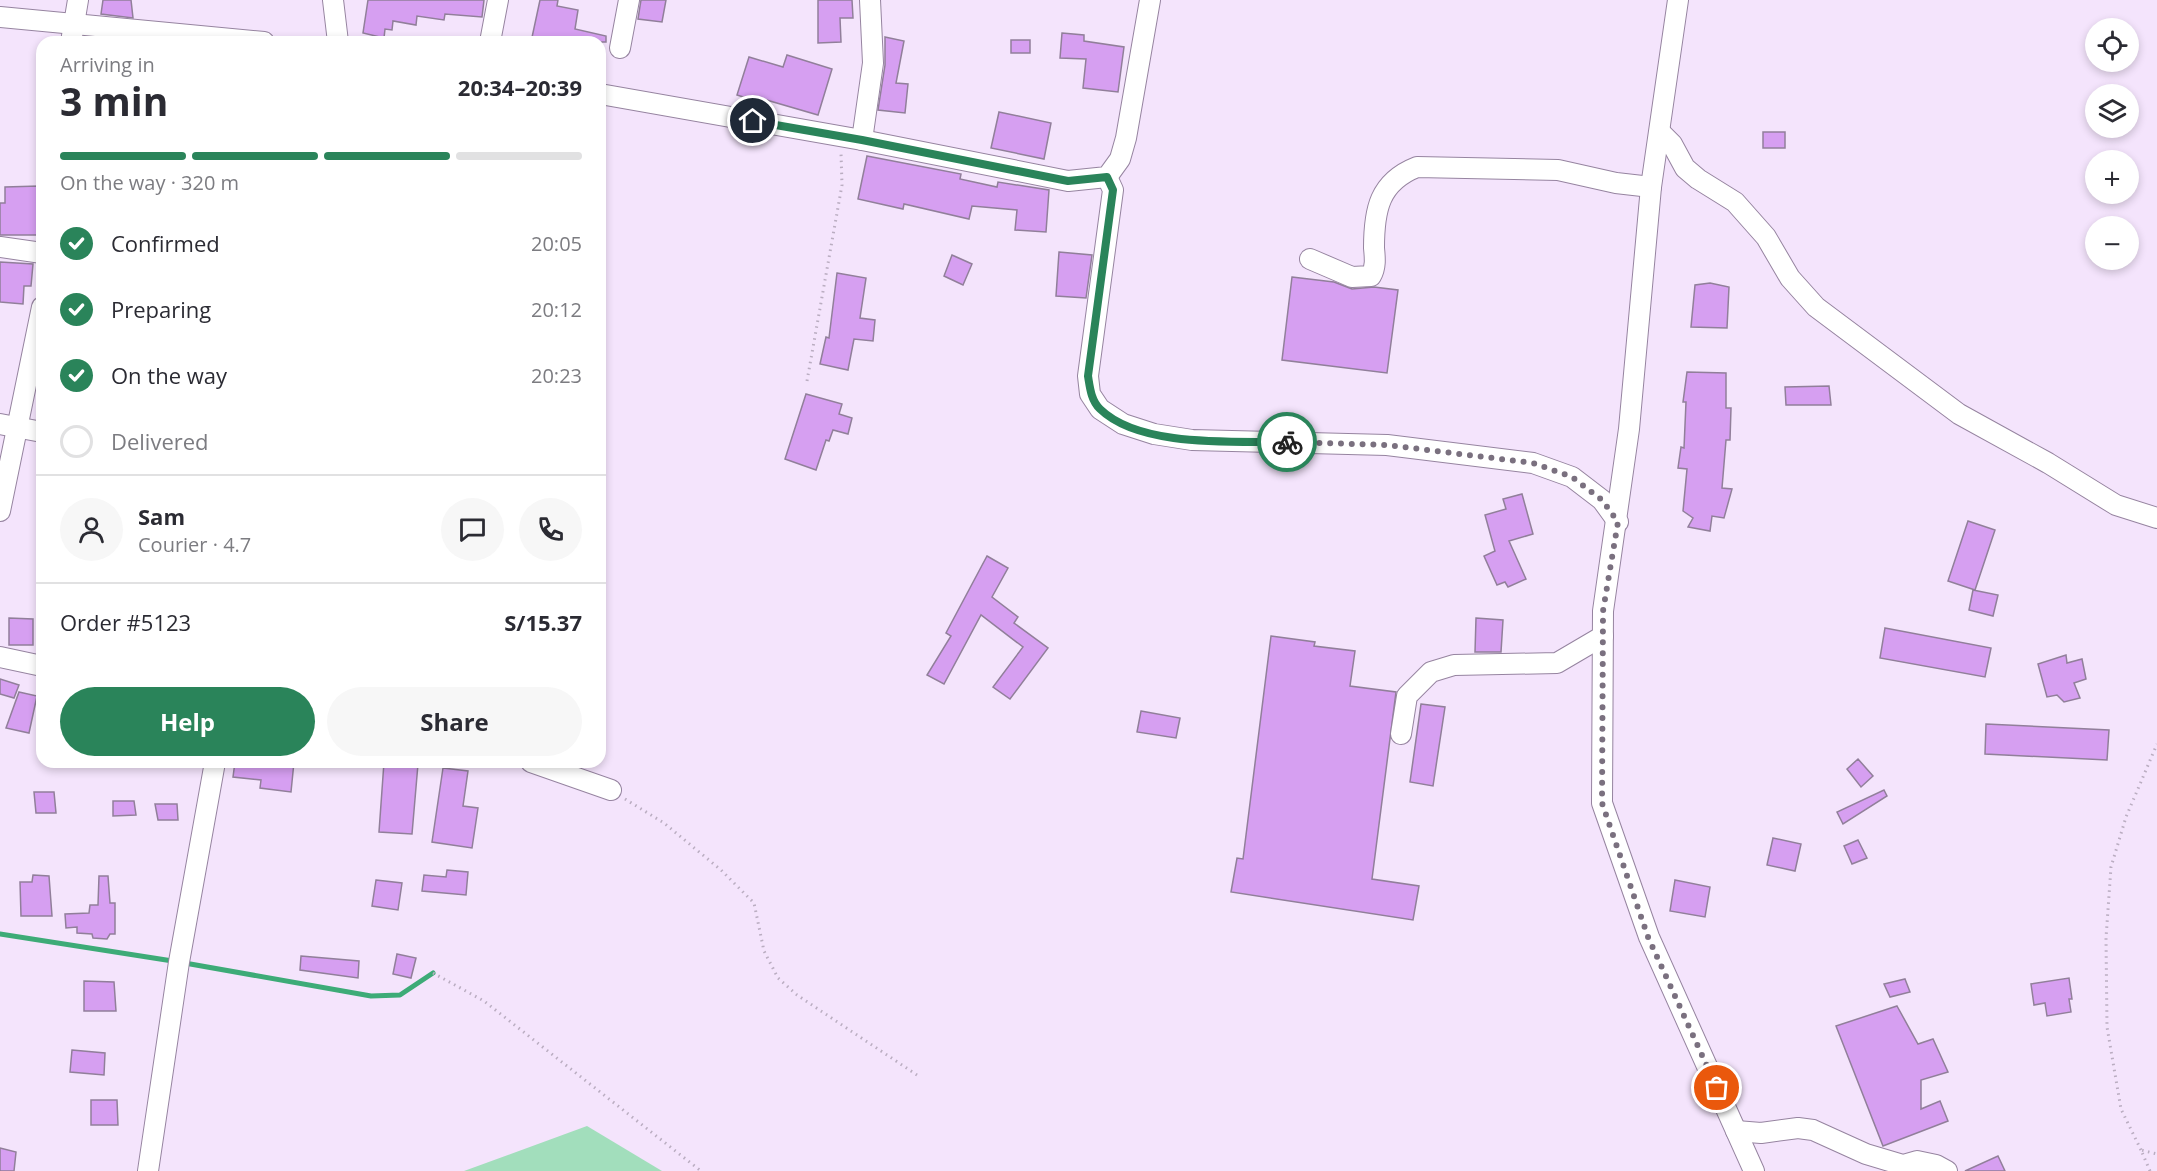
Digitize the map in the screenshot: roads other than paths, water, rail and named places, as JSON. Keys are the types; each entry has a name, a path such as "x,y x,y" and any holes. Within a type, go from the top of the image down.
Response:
{"street":[{"path":"71,33 78,0"},
{"path":"333,0 337,36"},
{"path":"491,36 498,0"},
{"path":"620,48 629,0"},
{"path":"862,140 873,63 870,0"},
{"path":"606,95 841,136 1068,181 1107,177 1120,159 1126,138 1150,0"},
{"path":"1678,0 1651,187 1618,522 1603,611 1602,803 1648,937 1754,1171"},
{"path":"0,17 71,33 135,36"},
{"path":"1660,132 1672,144 1685,168 1735,202 1766,237 1790,278 1816,307 1959,414 2116,505 2157,518"},
{"path":"1310,259 1352,277 1371,276 1375,269 1374,227 1378,206 1386,188 1401,173 1417,167 1558,170 1616,183 1651,187"},
{"path":"1107,177 1113,190 1088,376 1090,394 1100,409 1107,414 1123,424 1154,434 1192,440 1387,445 1533,463 1572,477 1602,500 1618,522"},
{"path":"0,247 36,252"},
{"path":"0,511 8,425 36,328"},
{"path":"8,425 36,431"},
{"path":"1401,734 1407,696 1431,672 1454,665 1557,663 1603,636"},
{"path":"0,657 36,665"},
{"path":"148,1171 179,962 214,768"},
{"path":"548,768 610,790"},
{"path":"1736,1131 1761,1133 1798,1128 1813,1130 1866,1154 1903,1165 1917,1161 1936,1165 1947,1171"}],"waterway":[{"path":"0,934 179,962 371,996 400,995 433,973"}]}
